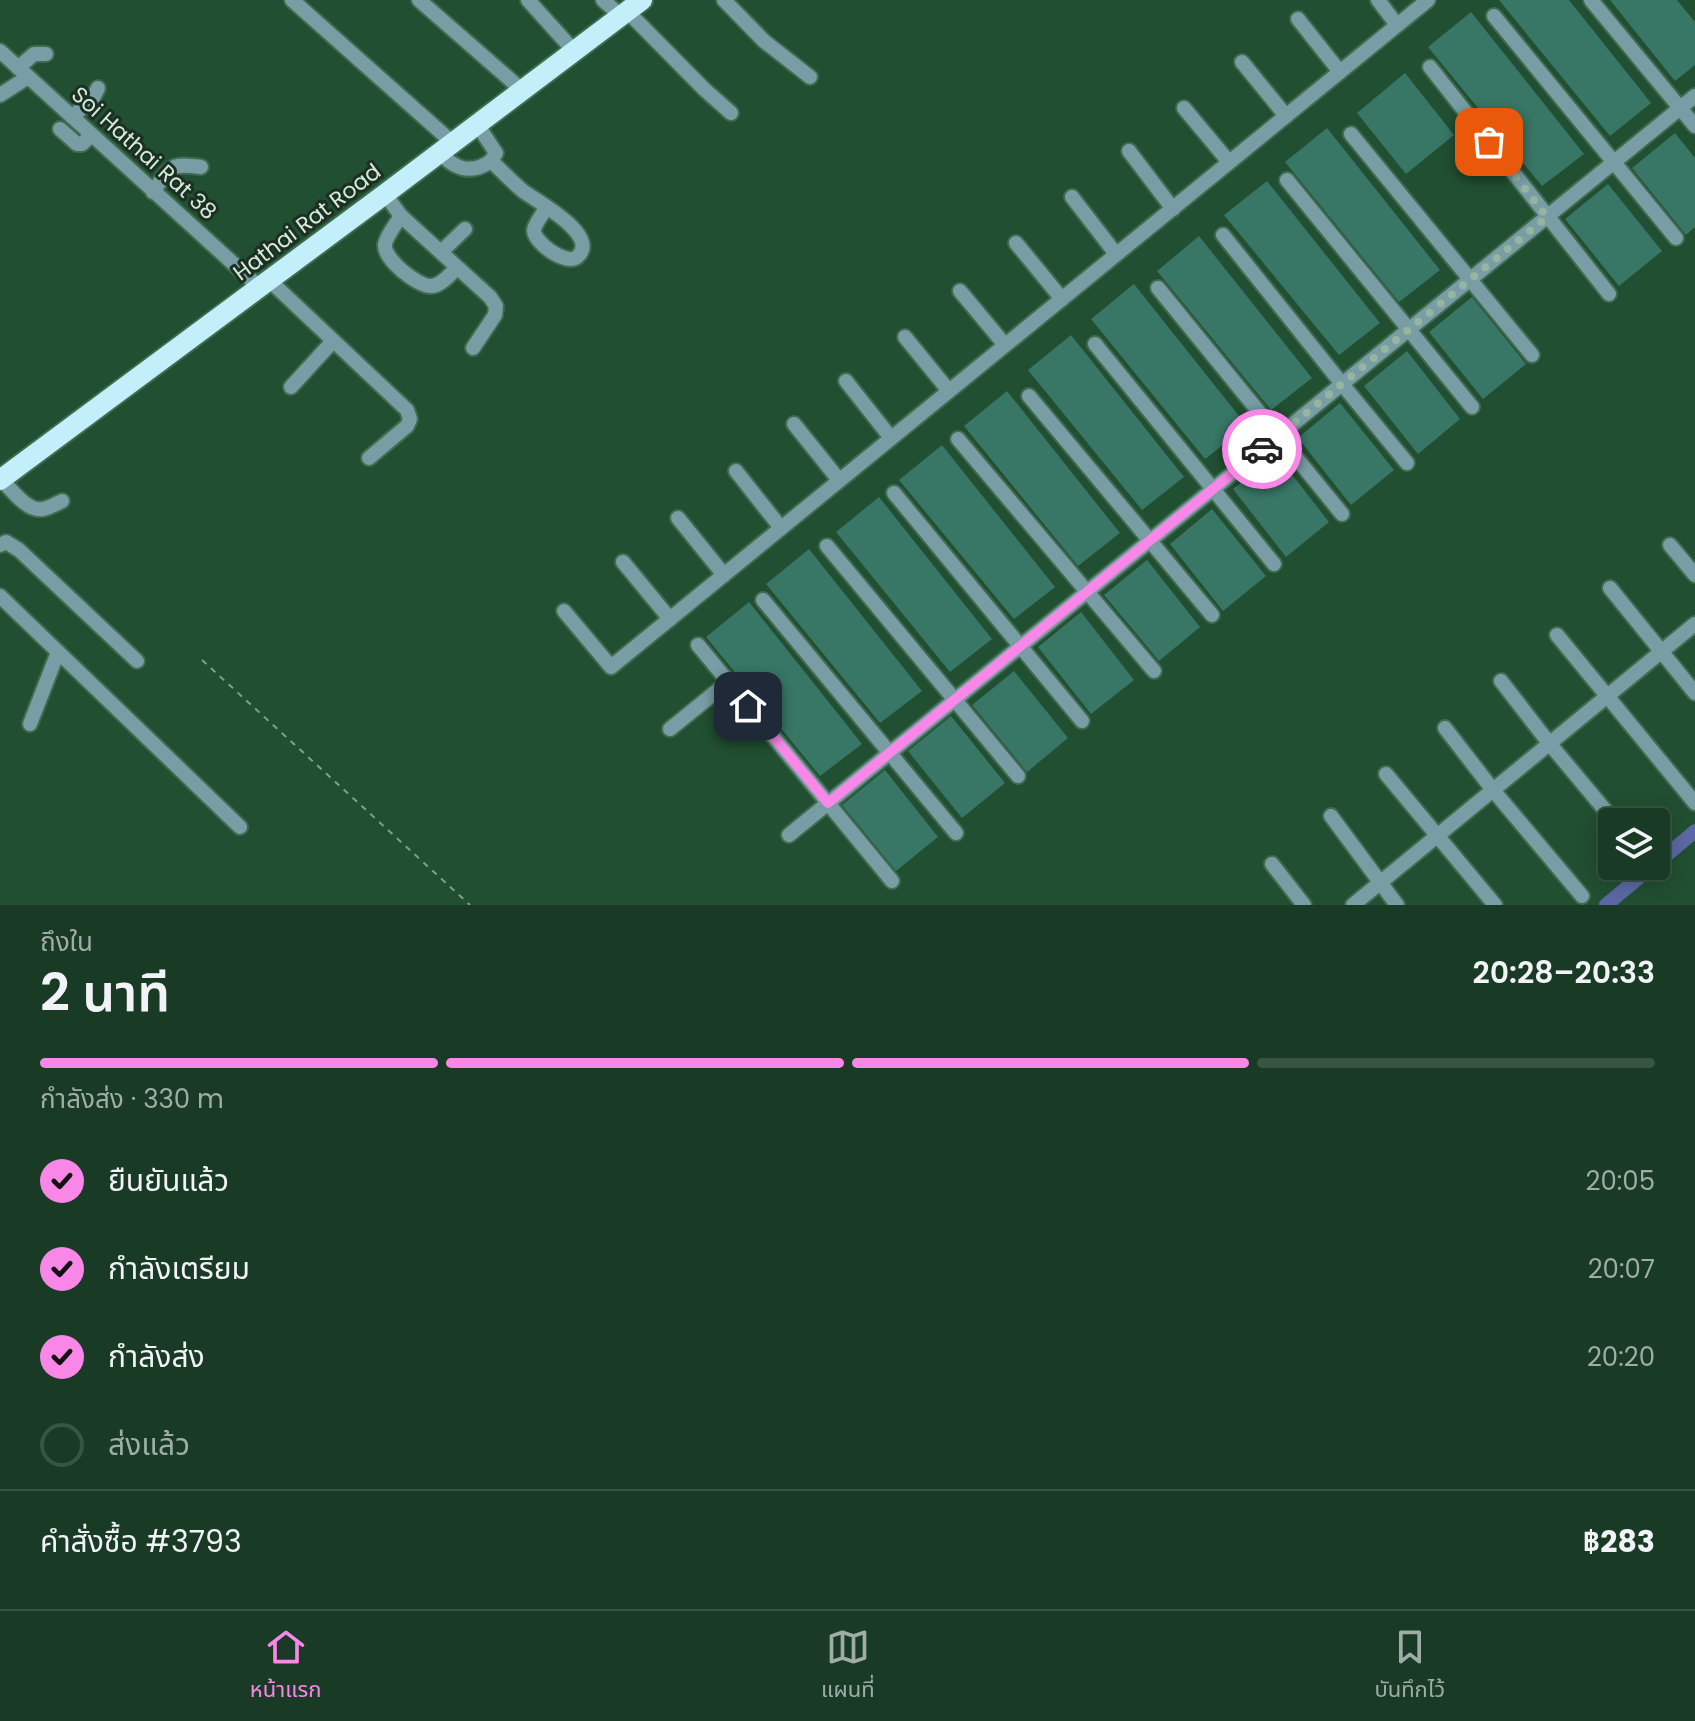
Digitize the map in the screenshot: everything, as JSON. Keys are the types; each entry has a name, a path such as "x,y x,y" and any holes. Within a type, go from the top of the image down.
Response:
{"main road":[{"name":"Hathai Rat Road","path":"0,479 630,9"}],"street":[{"path":"292,0 446,148 452,166 480,168 491,161 496,153 477,124"},
{"path":"419,0 522,90"},
{"path":"528,0 574,51"},
{"path":"603,0 630,9 731,113"},
{"path":"724,0 764,41 810,77"},
{"path":"1378,0 1397,25"},
{"path":"564,611 611,667 1428,0"},
{"path":"1591,0 1695,126"},
{"path":"1494,16 1676,238"},
{"path":"1298,19 1340,72"},
{"name":"Soi Hathai Rat 38","path":"0,51 153,192 333,341 407,410 410,419 407,426 369,458"},
{"path":"0,95 23,72 34,54 46,54"},
{"path":"1242,62 1286,116"},
{"path":"1430,67 1609,294"},
{"path":"72,117 93,98 98,88"},
{"path":"789,835 1695,96"},
{"path":"1184,108 1229,162"},
{"path":"60,129 77,144 82,144 91,135"},
{"path":"1351,134 1532,355"},
{"path":"1129,151 1173,209"},
{"path":"491,161 521,190 546,208"},
{"path":"153,192 175,165 201,167"},
{"path":"1287,180 1472,407"},
{"path":"385,194 401,216 490,297 496,306 495,315 473,348"},
{"path":"1072,197 1116,254"},
{"path":"401,216 386,242 385,248 391,262 429,286 439,284 457,268"},
{"path":"441,252 465,229"},
{"path":"1223,235 1407,463"},
{"path":"1016,243 1062,299"},
{"path":"1158,288 1342,514"},
{"path":"960,291 1005,345"},
{"path":"905,337 949,391"},
{"path":"291,387 333,341"},
{"path":"1095,344 1274,564"},
{"path":"846,381 891,438"},
{"path":"1029,396 1212,615"},
{"path":"794,424 839,480"},
{"path":"958,439 1154,671"},
{"path":"736,471 781,528"},
{"path":"0,479 27,505 36,509 62,501"},
{"path":"894,493 1082,721"},
{"path":"678,518 724,575"},
{"path":"0,545 6,542 19,550 137,661"},
{"path":"1670,545 1695,575"},
{"path":"827,546 1018,776"},
{"path":"623,562 670,619"},
{"path":"1610,588 1695,693"},
{"path":"0,596 240,827"},
{"path":"763,600 956,833"},
{"path":"1353,905 1695,624"},
{"path":"1557,635 1695,803"},
{"path":"698,645 892,881"},
{"path":"30,724 58,652"},
{"path":"1501,681 1603,808"},
{"path":"670,729 728,682"},
{"path":"1445,728 1582,896"},
{"path":"1386,774 1495,905"},
{"path":"1331,816 1397,905"},
{"path":"1272,864 1304,905"}],"path":[{"path":"202,660 470,905"}],"building":[{"path":"1499,0 1569,0 1651,103 1610,136"},
{"path":"1610,0 1677,0 1695,22 1695,65 1675,81"},
{"path":"1471,12 1584,154 1542,186 1428,47"},
{"path":"1405,73 1454,135 1406,174 1357,113"},
{"path":"1327,128 1440,270 1399,302 1285,162"},
{"path":"1675,133 1695,158 1695,227 1686,235 1632,168"},
{"path":"1267,181 1380,323 1339,355 1224,215"},
{"path":"1608,184 1662,251 1619,286 1565,219"},
{"path":"1199,236 1312,378 1271,410 1157,271"},
{"path":"1134,284 1247,426 1205,459 1091,319"},
{"path":"1472,297 1526,364 1483,399 1429,332"},
{"path":"1071,335 1184,477 1142,510 1028,370"},
{"path":"1407,351 1460,419 1418,454 1364,386"},
{"path":"1007,391 1120,533 1078,566 964,426"},
{"path":"1340,403 1394,470 1351,505 1298,438"},
{"path":"942,445 1055,587 1014,619 899,480"},
{"path":"1276,454 1329,522 1286,557 1233,489"},
{"path":"879,497 992,639 950,672 836,532"},
{"path":"1212,509 1266,576 1223,611 1170,544"},
{"path":"809,549 922,691 880,723 766,584"},
{"path":"1147,560 1200,627 1159,661 1104,595"},
{"path":"749,602 862,744 820,776 706,637"},
{"path":"1081,612 1134,680 1091,714 1038,647"},
{"path":"1014,671 1068,738 1027,772 972,705"},
{"path":"951,716 1005,783 962,818 908,751"},
{"path":"885,770 938,837 896,871 842,805"}],"waterway":[{"path":"1670,852 1695,831"},
{"path":"1606,905 1636,880"}],"way so far":[{"path":"1262,449 1547,217 1489,142"}],"route":[{"path":"748,706 828,803 1262,449"}]}
